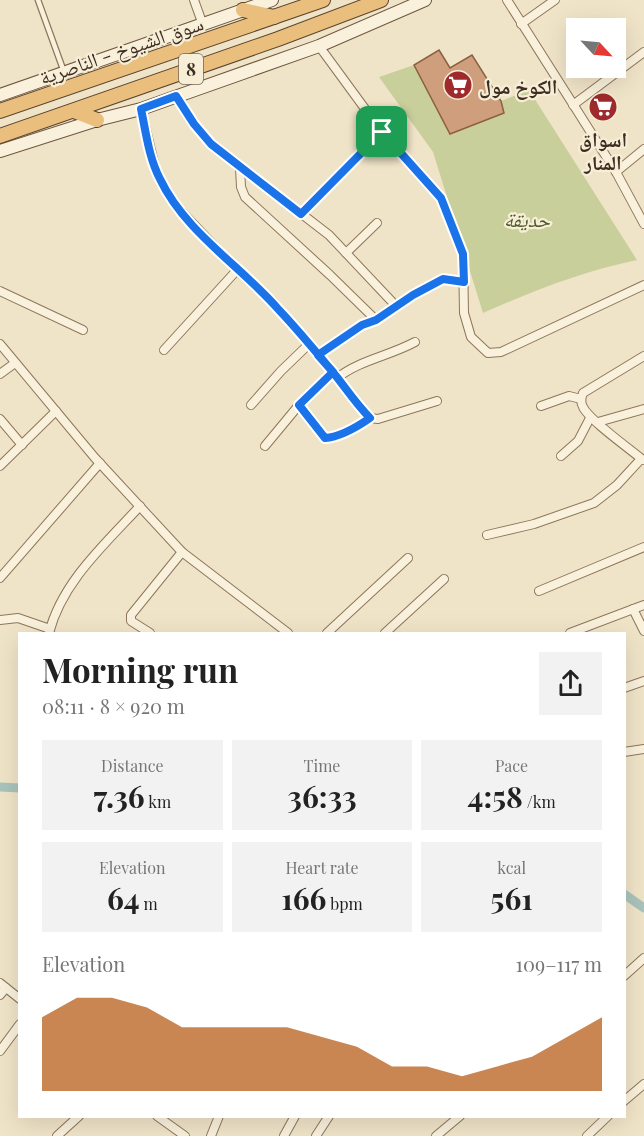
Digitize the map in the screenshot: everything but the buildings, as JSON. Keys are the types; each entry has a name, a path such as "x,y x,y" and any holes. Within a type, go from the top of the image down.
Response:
{"highway":[{"name":"سوق الشيوخ - الناصرية","path":"0,111 323,0"},
{"name":"8","path":"0,136 278,39 381,0"},
{"path":"243,10 276,17"},
{"path":"74,111 97,120"}],"main road":[{"path":"0,95 272,0"},
{"path":"0,151 97,120 141,109 319,46 425,0"}],"street":[{"path":"194,0 203,25"},
{"path":"507,0 616,172 644,224"},
{"path":"521,24 555,0"},
{"path":"319,46 382,132 441,198 463,254 464,313 471,337 488,352 501,352 644,285"},
{"path":"573,105 644,52"},
{"path":"176,96 202,134 220,153 329,235 396,306"},
{"path":"141,109 153,162 165,189 179,209 237,270 273,302 370,418 378,419 437,401"},
{"path":"301,214 382,132"},
{"path":"616,172 644,149"},
{"path":"240,168 245,197 376,320"},
{"path":"346,253 377,223"},
{"path":"164,350 237,270"},
{"path":"318,355 362,325 376,320 443,279 464,282"},
{"path":"0,291 83,330"},
{"path":"265,446 299,405 335,375 403,349 415,342"},
{"path":"251,405 309,344"},
{"path":"0,345 100,463 182,552 287,632"},
{"path":"487,535 534,524 594,503 643,460 594,420 582,406 580,399 583,393 644,356"},
{"path":"0,374 15,363"},
{"path":"541,406 569,396 580,399"},
{"path":"299,405 325,438 358,427 370,418"},
{"path":"561,456 578,441 594,420 644,409"},
{"path":"0,466 56,411"},
{"path":"0,419 22,445"},
{"path":"0,578 100,463"},
{"path":"0,620 18,618 49,631 52,619 80,571 140,506"},
{"path":"539,591 644,547"},
{"path":"148,632 132,621 131,615 182,552"},
{"path":"328,632 408,558"},
{"path":"386,632 444,579"},
{"path":"584,631 644,605"},
{"path":"633,609 644,631"},
{"path":"626,687 644,681"},
{"path":"626,752 644,749"},
{"path":"626,974 644,958"},
{"path":"2,989 18,998"},
{"path":"0,1051 18,1027"},
{"path":"626,1096 644,1084"},
{"path":"57,1136 77,1118"},
{"path":"211,1136 218,1118"},
{"path":"284,1136 294,1118"},
{"path":"316,1136 328,1118"},
{"path":"442,1134 458,1118"},
{"path":"587,1136 606,1118"},
{"path":"170,1120 185,1136"}],"lane":[{"path":"38,0 64,72"}],"green space":[{"name":"حديقة","path":"414,65 450,134 503,113 501,101 529,90 637,260 558,282 483,313 433,152 379,77"}],"waterway":[{"path":"0,787 18,788"},
{"path":"626,895 644,908"}],"place":[{"name":"الكوخ مول","path":"458,85"},
{"name":"اسواق المنار","path":"603,107"}],"route":[{"path":"382,132 301,214 211,144 194,124 176,96 141,109 151,156 159,179 171,200 237,270 273,302 289,320 318,355 333,372 370,418 358,427 325,438 299,405 333,372 318,355 362,325 376,320 413,295 443,279 464,282 463,254 441,198 382,132"}]}
